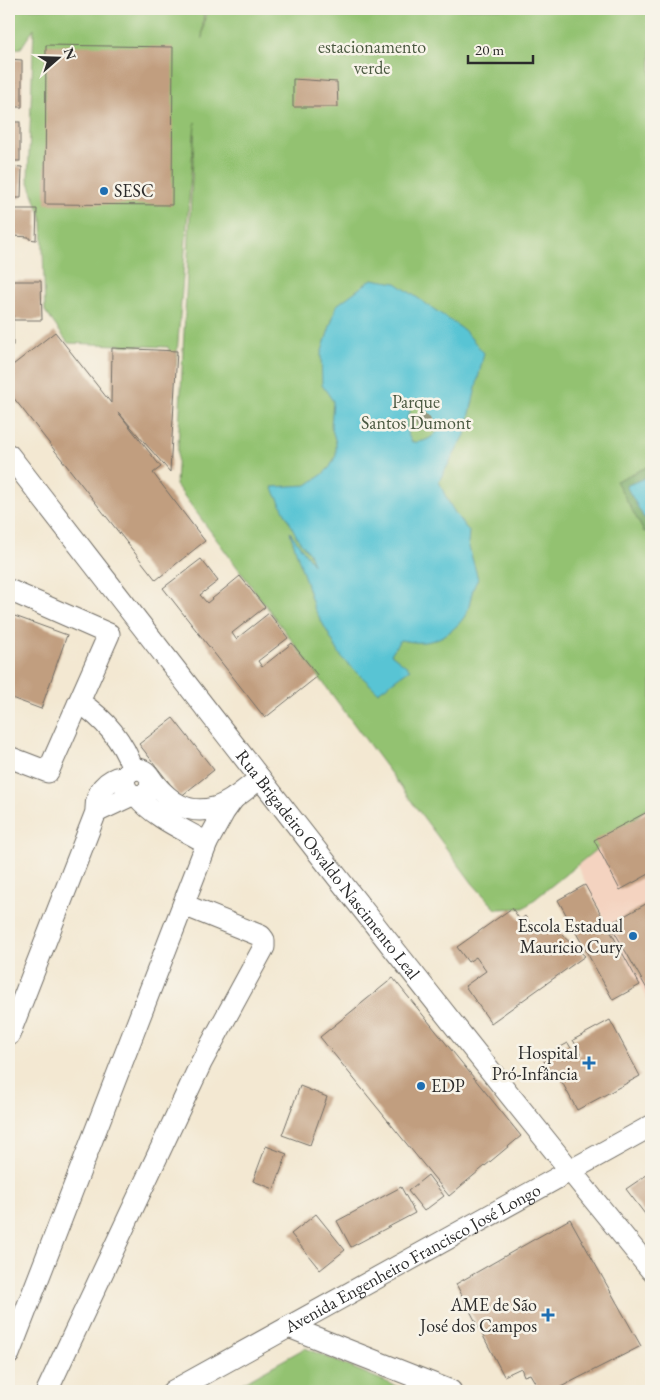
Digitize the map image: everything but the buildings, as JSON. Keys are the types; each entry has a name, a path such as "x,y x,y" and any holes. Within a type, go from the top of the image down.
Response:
{"street":[{"name":"Rua Brigadeiro Osvaldo Nascimento Leal","path":"9,455 260,778 570,1171 651,1270"},
{"path":"9,590 110,634 48,772 9,756"},
{"path":"79,702 104,720 113,731 128,756 136,783 148,809 208,844"},
{"path":"9,1035 96,812 98,795 103,787 109,781 117,778 136,783 166,797 174,803 193,809 214,808 234,798 260,778"},
{"path":"9,1354 208,844 224,812 234,798"},
{"path":"47,1391 201,1063 264,947 264,940 261,936 184,905"},
{"name":"Avenida Engenheiro Francisco José Longo","path":"173,1391 651,1126"},
{"path":"289,1327 450,1391"}],"shaded area":[{"name":"Escola Estadual Mauricio Cury","path":"651,805 651,1007 577,866"}],"green space":[{"name":"Parque Santos Dumont","path":"12,9 204,9 202,39 206,9 651,9 651,805 524,908 496,909 473,884 176,485 195,122 176,367 168,347 68,343 45,311 42,219 28,179 34,28 21,48 9,49 9,21 13,21"},
{"path":"651,465 651,531 644,532 616,481"},
{"path":"305,1348 408,1391 228,1391"}],"water":[{"path":"372,279 396,283 464,330 484,353 465,435 439,481 452,508 469,531 468,544 478,579 467,612 455,628 443,636 430,641 400,640 391,654 410,669 378,692 342,658 314,608 290,532 313,564 309,553 298,539 272,487 307,485 330,467 336,455 336,443 331,426 333,401 322,385 321,354 337,305","holes":["420,402 441,428 428,439 421,442 412,442 406,428 412,406"]},
{"path":"651,475 651,515 644,518 626,486"}],"place":[{"name":"SESC","path":"104,191"},
{"name":"Escola Estadual Mauricio Cury","path":"633,936"},
{"name":"Hospital Pró-Infância","path":"589,1063"},
{"name":"EDP","path":"421,1086"},
{"name":"AME de São José dos Campos","path":"548,1315"}],"park label":[{"name":"estacionamento verde","path":"372,57"}]}
